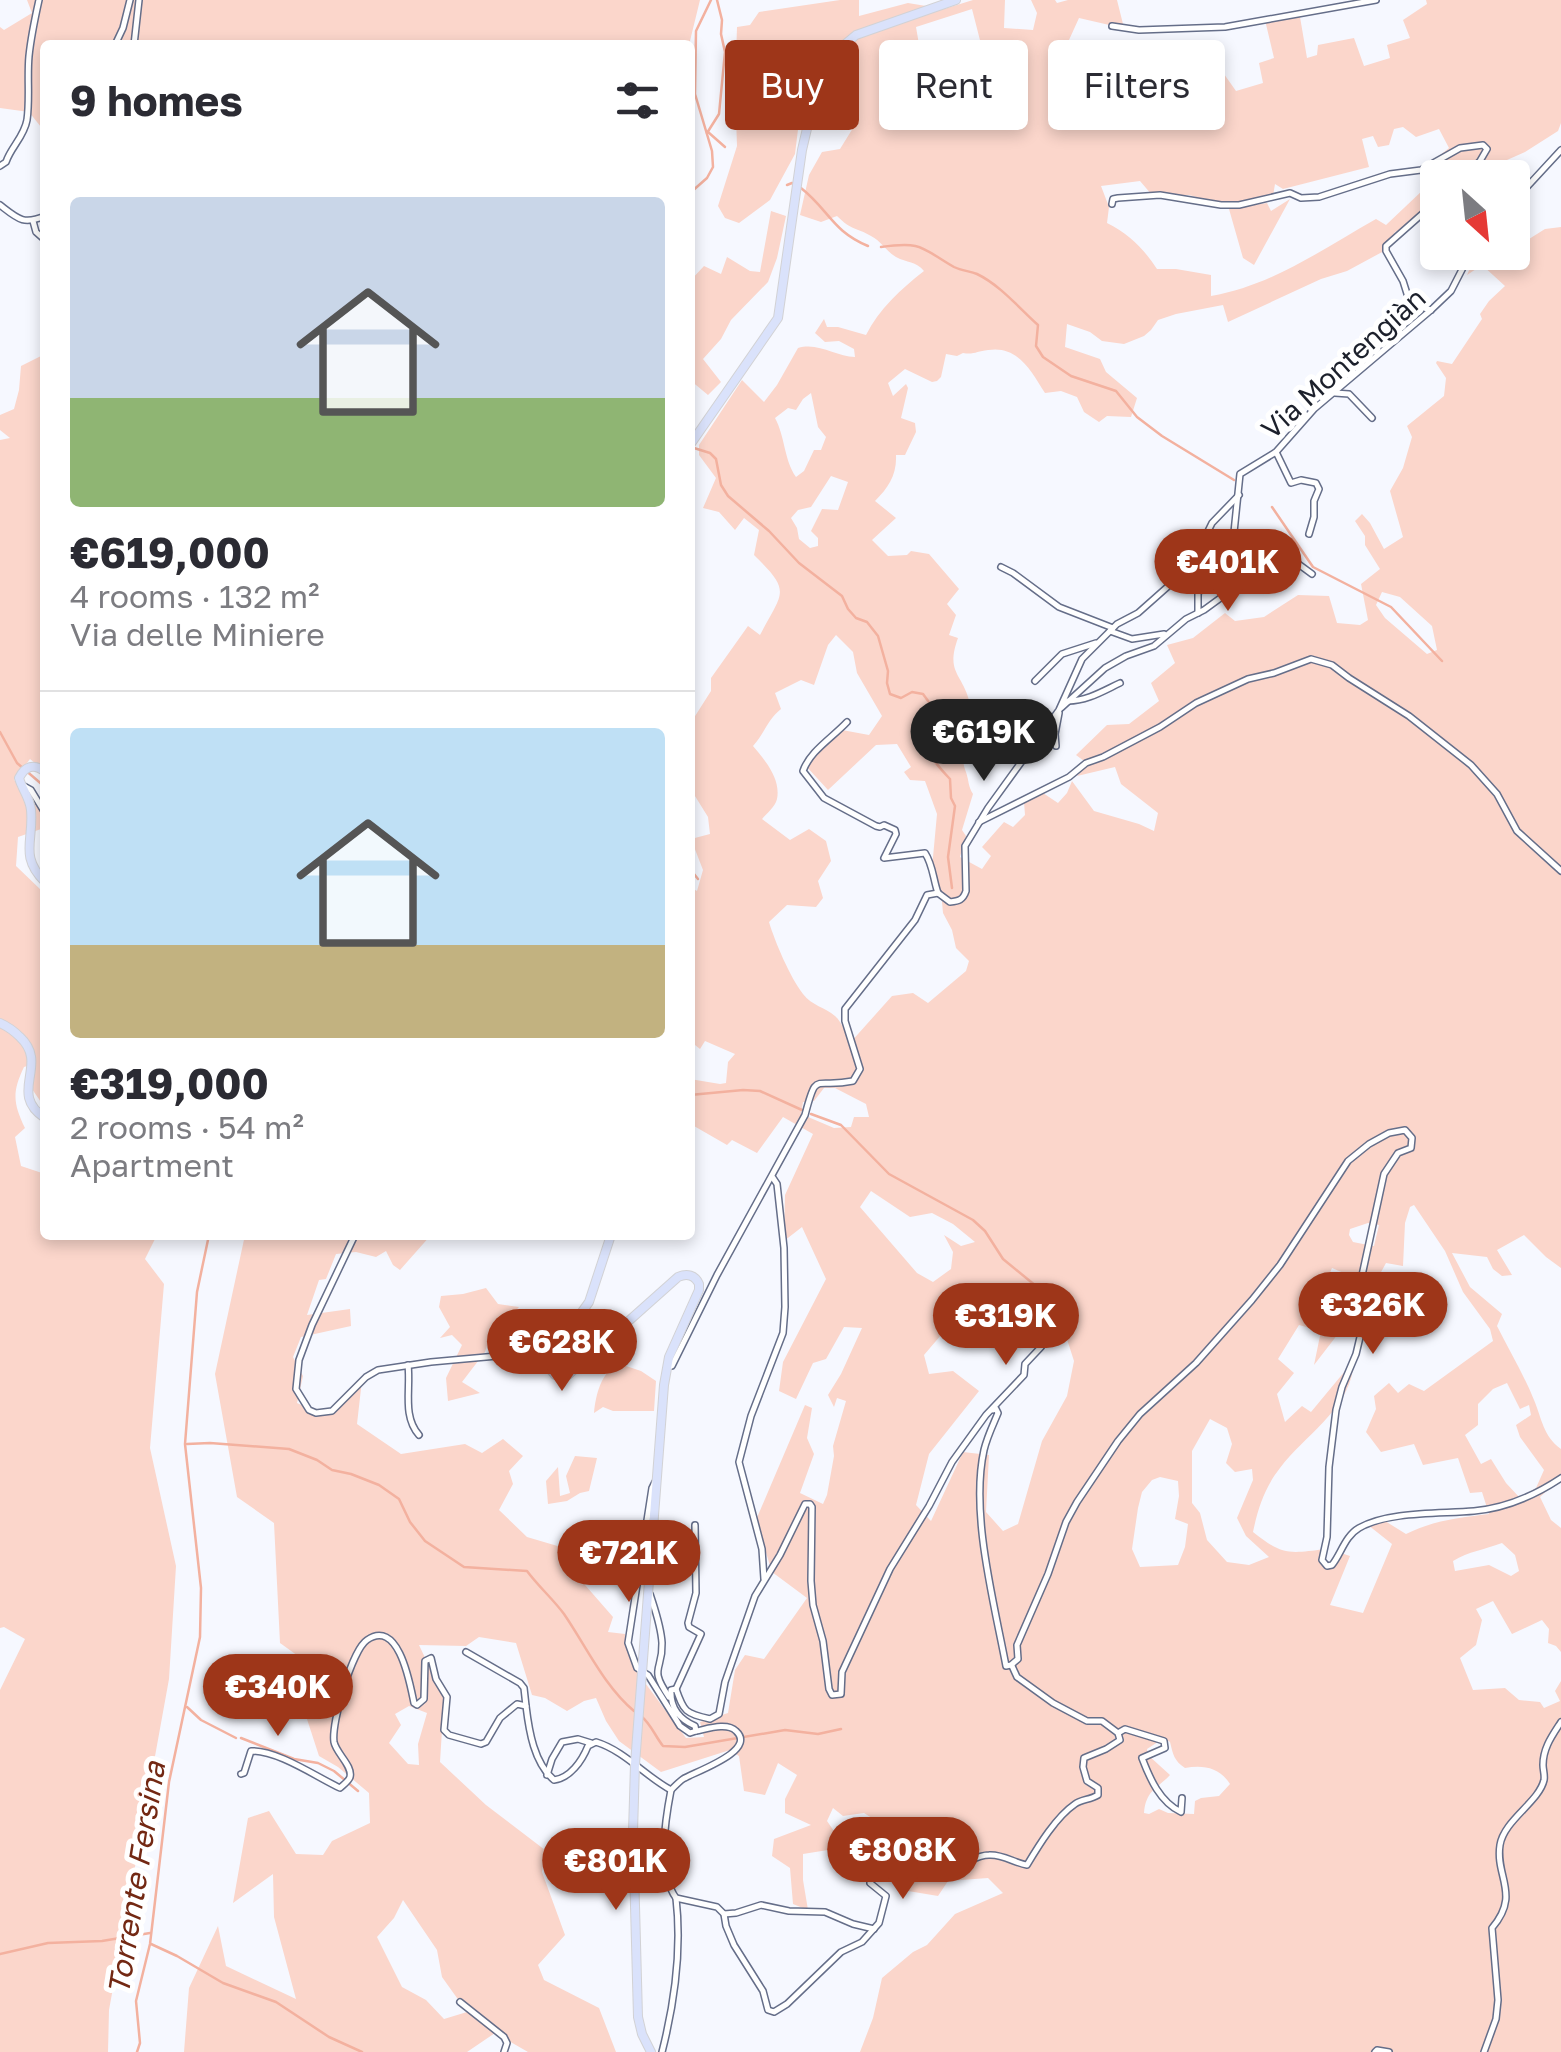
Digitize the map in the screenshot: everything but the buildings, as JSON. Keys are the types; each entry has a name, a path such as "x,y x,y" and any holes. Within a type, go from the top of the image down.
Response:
{"main road":[{"path":"850,40 956,0"},
{"path":"695,439 778,318 807,130"},
{"path":"40,770 32,766 20,779 30,802 30,861 40,877"},
{"path":"0,1023 26,1042 32,1057 28,1094 40,1116"},
{"path":"609,1240 590,1302 548,1360 555,1375 568,1375 678,1277 684,1274 697,1279 699,1290 667,1366 635,1764 638,2017 651,2052"}],"street":[{"path":"0,166 23,134 27,120 29,54 39,0"},
{"path":"117,40 130,0"},
{"path":"135,40 139,0"},
{"path":"1112,26 1139,30 1225,27 1376,0"},
{"path":"1439,160 1460,148 1483,144 1487,148 1481,160"},
{"path":"1530,184 1561,150"},
{"path":"1112,204 1118,198 1160,195 1221,205 1258,202 1290,193 1301,198 1320,197 1390,174 1420,170"},
{"path":"0,205 20,219 33,222 40,218"},
{"path":"1420,216 1386,246 1409,300 1432,310"},
{"path":"33,222 40,236"},
{"name":"Via Montengiàn","path":"1239,495 1240,474 1276,452 1314,410 1432,310 1451,290 1462,270"},
{"path":"1335,393 1349,394 1372,418"},
{"path":"1276,452 1291,482 1316,483 1319,489 1309,534"},
{"path":"1198,613 1198,594 1222,566 1234,538 1239,495"},
{"path":"1056,746 1058,710 1082,659 1112,629 1146,607 1192,566 1212,523 1239,495"},
{"path":"1234,538 1243,551 1241,583"},
{"path":"1203,544 1228,554"},
{"path":"847,722 804,765 807,777 824,798 876,826 884,824 895,830 884,858 925,853 938,893 950,902 959,901 966,890 965,846 1068,700 1106,668 1154,646 1165,634 1241,583 1256,582 1277,568 1297,563 1312,574"},
{"path":"1001,568 1059,607 1132,639 1165,634"},
{"path":"1035,681 1062,654 1099,642"},
{"path":"979,822 1160,727 1196,703 1248,679 1311,659 1332,665 1409,716 1471,765 1497,794 1517,832 1561,870"},
{"path":"1068,700 1099,694 1120,683"},
{"path":"20,779 40,804"},
{"path":"667,1366 672,1366 716,1275 806,1115 810,1091 818,1084 853,1081 858,1075 860,1069 844,1021 846,1009 915,920 932,877"},
{"path":"927,895 938,893"},
{"path":"993,1410 996,1408 998,1413 985,1446 980,1509 1006,1666 1018,1659 1017,1644 1066,1522 1118,1441 1252,1300 1348,1162 1388,1133 1405,1130 1412,1138 1411,1148 1398,1153 1384,1174 1362,1280 1361,1333 1342,1387 1332,1432 1322,1560 1332,1566 1351,1534 1366,1525 1404,1514 1476,1511 1508,1505 1541,1492 1561,1478"},
{"path":"764,1582 762,1549 739,1462 751,1416 783,1333 784,1248 777,1184 773,1178"},
{"path":"353,1240 299,1360 296,1388 309,1410 332,1411 378,1370 508,1355 548,1360"},
{"path":"676,1688 686,1712 710,1719 719,1714 724,1682 755,1596 805,1504 810,1504 813,1606 823,1641 828,1689 832,1695 840,1694 842,1672 890,1569 952,1462 986,1415 1024,1375 1025,1364 1041,1347"},
{"path":"408,1365 411,1380 406,1399 412,1426 420,1435"},
{"path":"657,1478 652,1488 628,1632 632,1656 680,1726 690,1734 729,1727 740,1738 738,1746 724,1759 683,1779 671,1790 664,1856 676,1898 680,1935 675,1994 662,2052"},
{"path":"671,1699 671,1690 676,1688 701,1634 689,1628 688,1623 696,1593 695,1524"},
{"path":"649,1592 661,1635 657,1675 678,1715 695,1726 696,1731"},
{"path":"241,1774 247,1768 251,1751 257,1750 340,1788 344,1785 351,1772 334,1748 334,1722 358,1648 371,1636 389,1638 394,1644 412,1685 416,1705 424,1698 425,1661 432,1658 436,1679 448,1697 444,1726 449,1736 482,1744 504,1714 517,1704 526,1706"},
{"path":"466,1652 520,1682 529,1735 551,1779 560,1780 579,1764 590,1744"},
{"path":"676,1898 717,1907 724,1914 734,1945 762,1991 768,2010 774,2012 880,1923 886,1896 870,1884 872,1876 881,1871 928,1873 988,1854 1027,1865 1060,1817 1075,1804 1098,1795 1098,1788 1087,1781 1084,1758 1120,1740 1118,1733 1102,1721 1087,1722 1017,1678 1012,1665"},
{"path":"1484,2052 1496,2019 1498,2000 1492,1928 1508,1887 1500,1845 1505,1831 1544,1781 1544,1750 1561,1722"},
{"path":"1118,1733 1125,1729 1164,1741 1165,1748 1142,1758 1156,1787 1181,1812 1182,1798"},
{"path":"547,1775 562,1742 578,1739 608,1746 671,1790"},
{"path":"724,1914 761,1905 826,1912 874,1929"},
{"path":"460,2002 504,2037 504,2052"},
{"path":"1375,2052 1389,2052"}],"shaded area":[{"path":"27,0 700,0 690,40 40,40 40,126 29,112 0,108 0,27 4,30 32,13"},
{"path":"840,0 859,0 859,16 908,3 944,9 973,0 1005,0 1004,28 1033,30 1037,13 1031,0 1117,0 1123,24 1118,27 1079,18 1069,40 1048,40 1048,130 1225,130 1225,75 1236,91 1263,83 1259,63 1274,58 1265,20 1300,17 1307,58 1317,55 1318,45 1354,38 1364,66 1390,58 1387,45 1410,38 1403,20 1427,4 1426,0 1561,0 1561,123 1558,131 1507,160 1434,160 1449,148 1439,129 1416,137 1403,127 1394,129 1389,145 1378,147 1373,136 1362,139 1369,167 1283,189 1275,184 1273,196 1230,203 1189,195 1152,195 1140,181 1101,186 1109,207 1107,223 1135,243 1157,269 1211,275 1211,296 1255,284 1296,265 1376,219 1386,225 1420,193 1420,216 1395,232 1384,251 1228,322 1223,305 1176,314 1158,320 1144,336 1124,344 1102,341 1067,324 1065,347 1100,359 1106,372 1137,398 1131,417 1107,416 1099,422 1084,412 1077,397 1061,391 1045,393 1022,361 1008,352 946,354 941,377 932,382 905,369 888,383 893,396 906,384 901,418 915,423 916,432 905,455 896,455 891,481 875,501 896,518 872,540 888,556 907,555 911,551 929,554 959,589 947,604 956,615 949,635 958,638 954,667 970,704 963,754 973,794 962,830 966,836 960,857 982,869 991,856 982,847 1004,822 1013,827 1025,815 1024,802 1040,791 1058,803 1072,781 1094,811 1154,831 1158,813 1121,784 1115,767 1077,776 1088,764 1076,755 1107,725 1129,724 1159,701 1151,683 1175,663 1167,645 1193,638 1225,613 1235,621 1264,617 1298,595 1329,596 1337,623 1360,625 1368,620 1361,584 1380,569 1355,521 1362,514 1384,549 1403,537 1390,491 1403,468 1412,437 1407,426 1444,396 1446,378 1437,361 1452,364 1482,319 1480,314 1505,286 1487,270 1530,270 1530,238 1545,229 1561,227 1561,1268 1524,1235 1497,1250 1512,1275 1502,1276 1487,1257 1452,1253 1470,1287 1502,1314 1497,1326 1547,1433 1561,1449 1561,1478 1540,1497 1551,1520 1561,1528 1561,1652 1548,1643 1549,1629 1542,1620 1512,1634 1493,1601 1476,1609 1482,1620 1476,1645 1460,1658 1473,1690 1505,1688 1519,1700 1540,1702 1544,1708 1560,1701 1555,1691 1561,1681 1561,2052 860,2052 882,1978 927,1945 955,1914 1003,1893 988,1878 948,1881 938,1896 908,1891 883,1860 859,1845 803,1854 808,1910 793,1904 790,1868 772,1856 774,1839 811,1825 785,1813 785,1799 797,1775 778,1763 765,1795 744,1791 739,1756 730,1750 661,1772 619,1741 596,1698 567,1711 532,1695 516,1643 479,1637 466,1646 419,1645 444,1698 440,1762 486,1805 545,1850 542,1872 565,1935 538,1965 544,1980 599,2008 616,2052 528,2052 495,2033 467,2052 184,2052 189,1988 218,1926 226,1966 296,1999 274,1917 273,1874 233,1903 248,1818 269,1811 296,1854 323,1855 332,1841 370,1823 369,1793 319,1756 306,1716 285,1715 282,1687 312,1682 312,1666 280,1643 274,1523 237,1497 215,1374 244,1240 427,1240 400,1270 386,1251 376,1257 356,1252 336,1254 326,1279 319,1280 307,1315 350,1309 351,1326 301,1337 293,1357 303,1376 297,1403 324,1415 362,1380 357,1424 401,1454 465,1444 482,1453 503,1439 523,1456 509,1471 513,1484 499,1510 527,1537 571,1550 565,1562 613,1617 608,1632 625,1634 637,1672 686,1738 704,1737 700,1722 728,1713 735,1670 745,1655 764,1659 807,1598 772,1572 756,1520 805,1405 812,1408 807,1438 814,1454 800,1493 823,1504 846,1401 837,1398 834,1407 828,1395 862,1328 844,1327 826,1359 813,1363 796,1399 779,1391 783,1362 826,1279 802,1227 784,1241 785,1195 813,1134 783,1117 757,1153 732,1140 727,1145 695,1127 695,1080 726,1083 728,1062 735,1054 705,1041 700,1049 695,1045 695,890 703,870 695,838 710,834 708,817 695,796 695,716 711,691 711,678 748,626 760,635 780,592 774,577 754,555 759,530 744,518 735,530 719,512 703,508 716,478 699,455 699,445 742,380 764,402 798,348 813,347 855,357 854,349 839,341 825,342 815,333 824,319 827,327 866,335 891,300 924,271 896,257 875,238 850,227 837,216 821,222 800,215 809,175 822,152 840,149 852,130 859,130 859,40 737,40 737,27 750,25 759,12","holes":["811,393 818,427 826,437 821,450 814,450 804,471 796,477 775,418 788,408 796,410","831,476 848,482 838,510 822,509 811,531 818,538 818,546 810,548 799,539 791,518 798,510 811,507","1382,592 1400,597 1432,626 1437,650 1427,654 1385,618 1376,605","836,635 853,652 857,673 882,716 869,735 842,730 805,765 828,790 876,745 897,744 911,767 904,772 910,780 925,781 937,814 932,868 956,948 969,961 966,971 928,1003 913,993 892,996 850,1043 838,1019 810,1001 798,987 769,922 787,905 816,907 823,898 818,881 831,861 826,841 809,829 790,840 762,819 775,805 778,792 771,770 753,746 781,709 775,693 801,680 814,685 828,645","824,1088 835,1088 866,1104 869,1117 854,1117 851,1127 834,1128 801,1114 803,1102 814,1101","871,1191 910,1217 932,1213 975,1242 961,1246 944,1235 953,1252 951,1269 933,1282 917,1273 860,1207","1414,1205 1445,1251 1463,1292 1490,1329 1493,1341 1424,1391 1409,1384 1398,1393 1389,1383 1374,1396 1376,1409 1366,1432 1381,1452 1414,1444 1423,1465 1458,1458 1470,1493 1482,1492 1489,1514 1457,1518 1406,1534 1385,1521 1368,1525 1392,1544 1363,1613 1330,1605 1350,1556 1341,1553 1327,1567 1321,1560 1325,1549 1286,1551 1253,1532 1270,1483 1334,1410 1353,1369 1345,1371 1311,1412 1302,1406 1285,1422 1277,1394 1294,1373 1278,1359 1299,1325 1321,1331 1314,1365 1348,1321 1367,1321 1367,1298 1386,1263 1403,1266 1405,1223","1368,1223 1379,1225 1363,1281 1363,1314 1362,1303 1349,1297 1336,1310 1318,1302 1332,1268 1360,1280 1368,1245 1353,1242 1350,1229","1036,1291 1054,1299 1074,1361 1067,1396 1042,1441 1018,1524 1003,1531 986,1512 989,1455 963,1452 931,1521 916,1505 929,1454 979,1391 953,1371 929,1374 924,1355 959,1314 991,1341","1507,1383 1520,1409 1529,1405 1531,1415 1516,1425 1544,1470 1536,1488 1520,1498 1491,1459 1481,1464 1465,1435 1478,1425 1478,1404 1493,1389","1210,1419 1227,1428 1232,1444 1226,1463 1235,1472 1252,1469 1253,1480 1237,1518 1246,1536 1269,1557 1249,1565 1227,1562 1207,1540 1200,1513 1192,1503 1192,1451","1160,1477 1178,1481 1175,1519 1188,1524 1178,1565 1140,1567 1132,1549 1142,1492","1502,1543 1515,1555 1519,1571 1511,1576 1489,1565 1455,1571 1453,1561","409,1706 427,1713 418,1744 419,1765 408,1764 389,1743 401,1725 395,1714","1164,1738 1185,1768 1210,1768 1230,1784 1219,1796 1195,1801 1194,1814 1159,1809 1144,1813 1150,1795 1170,1775 1148,1755 1147,1749","833,1808 843,1816 864,1813 886,1827 883,1835 857,1837 850,1830 836,1834 827,1821","403,1900 437,1950 442,1977 467,2012 444,2019 426,2000 402,1987 377,1937"]},
{"path":"736,130 798,130 795,154 770,200 739,223 725,218 718,206 737,146"},
{"path":"1290,199 1254,265 1243,258 1229,209 1267,203 1271,211"},
{"path":"771,211 786,216 777,258 768,282 731,320 703,359 721,382 708,395 695,384 695,276 704,266 721,274 727,257 750,271 760,272"},
{"path":"40,356 40,767 30,759 14,780 40,800 40,829 18,837 16,866 40,889 40,1101 32,1089 36,1063 24,1067 17,1084 18,1111 25,1128 15,1137 21,1166 40,1172 40,1240 154,1240 145,1259 164,1284 150,1448 176,1566 169,1679 109,2010 108,2052 0,2052 0,1690 25,1639 0,1628 0,440 10,438 0,430 0,415 14,409 21,366"},
{"path":"486,1288 498,1304 519,1307 489,1339 485,1352 462,1382 480,1393 448,1401 446,1378 462,1345 452,1335 440,1338 450,1327 439,1307 441,1296"},
{"path":"617,1363 656,1381 654,1411 613,1411 603,1407 594,1413 600,1385"},
{"path":"575,1456 597,1458 589,1491 548,1504 546,1481 558,1467 560,1496 570,1493 566,1476"}],"waterway":[{"name":"Torrente Fersina","path":"695,94 696,31 711,0"},
{"path":"707,133 719,114 725,52 717,0"},
{"name":"Torrente Fersina","path":"695,94 713,167 695,189"},
{"path":"708,132 725,147"},
{"path":"787,185 792,183"},
{"path":"801,188 838,227 868,246"},
{"path":"881,247 921,248 985,279 1038,325 1036,346 1043,357 1071,376 1116,391 1137,417 1162,436 1234,480"},
{"path":"695,448 716,459 721,485 728,496 799,563 842,596 856,618 867,622 878,636 890,694 901,698 912,692 923,694 931,705 927,745 934,761 950,779 955,806 948,857 952,888"},
{"path":"1272,507 1313,567 1391,607 1442,661"},
{"path":"0,732 17,763 40,783"},
{"path":"695,875 698,879"},
{"path":"695,1095 760,1091 802,1110"},
{"path":"811,1114 841,1125 889,1174 973,1220 1003,1259 1036,1286"},
{"name":"Torrente Fersina","path":"137,2052 140,2043 136,2001 150,1944 169,1782 200,1637 201,1588 185,1444 197,1292 208,1240"},
{"path":"187,1444 289,1449 332,1470 379,1485 399,1499 425,1541 464,1567 527,1571 564,1614 614,1690 634,1711"},
{"path":"187,1707 201,1720 236,1738"},
{"path":"641,1716 663,1746 685,1747 785,1730 818,1734 841,1729"},
{"path":"241,1738 294,1759 318,1763 358,1791"},
{"path":"0,1954 48,1943 102,1941 150,1933"},
{"path":"151,1944 223,1983 276,2002 329,2037 362,2052"}]}
